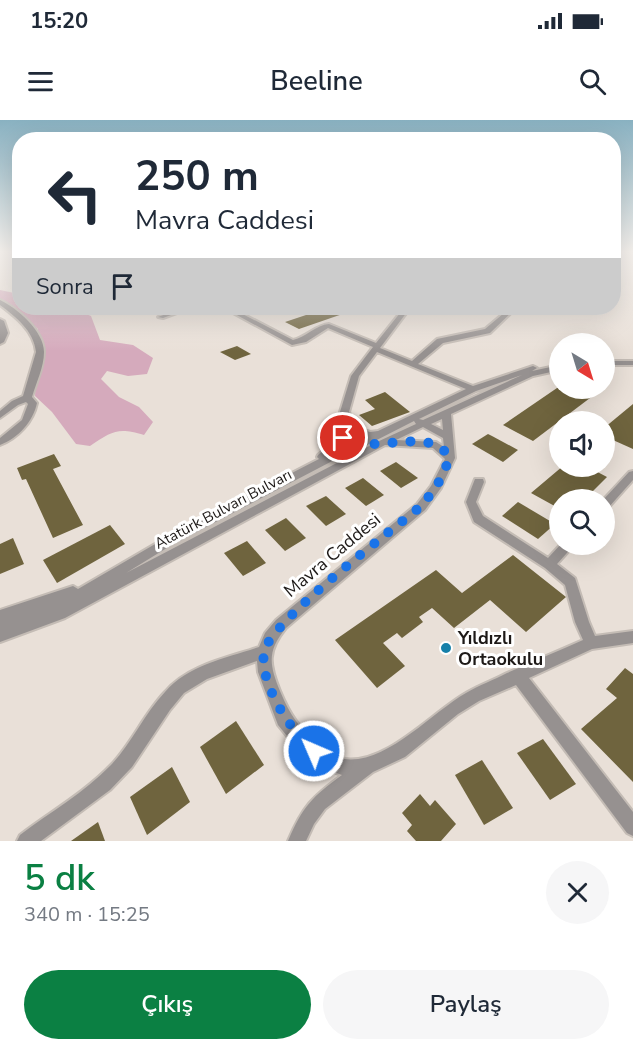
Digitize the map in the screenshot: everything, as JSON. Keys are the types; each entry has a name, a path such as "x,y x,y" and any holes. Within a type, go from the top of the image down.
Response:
{"street":[{"path":"18,315 31,330 40,351 27,398"},
{"path":"161,317 167,315"},
{"path":"240,315 292,343 329,326 473,389"},
{"path":"344,437 341,425 356,376 402,315"},
{"path":"413,364 440,341 487,331 505,315"},
{"path":"0,321 4,333 0,342"},
{"path":"615,362 633,361"},
{"name":"Atatürk Bulvarı Bulvarı","path":"0,636 60,614 380,439 413,418 473,389 525,369 549,366"},
{"name":"Atatürk Bulvarı Bulvarı","path":"380,439 423,424 530,374 549,368"},
{"path":"0,415 15,403 27,398"},
{"path":"0,441 23,426 33,403 27,398"},
{"path":"345,413 351,429 380,439 436,445"},
{"path":"446,413 447,436 451,448 450,458"},
{"path":"413,418 447,436"},
{"path":"423,424 436,445 450,458"},
{"path":"344,437 360,444 380,439"},
{"path":"311,468 344,437"},
{"name":"Atatürk Bulvarı Bulvarı","path":"0,625 51,608 166,543 360,444"},
{"name":"Mavra Caddesi","path":"264,652 270,637 281,624 420,507 436,488 450,458"},
{"path":"615,494 631,478"},
{"path":"479,482 471,502 478,519 571,582 582,622 591,643"},
{"path":"549,565 558,555"},
{"path":"0,616 85,586 90,588"},
{"path":"297,841 308,818 319,803 369,765 399,751 453,709 474,696 591,643 633,637"},
{"path":"26,841 95,789 125,761 172,695 192,680 264,652 265,672 284,719 302,741 326,761 344,767 369,765"},
{"path":"518,676 633,827"}],"shaded area":[{"path":"0,290 12,293 12,308 0,302"},
{"path":"21,315 88,315 91,316 100,340 133,345 153,358 147,374 128,376 107,371 101,379 119,397 139,407 153,422 144,435 121,431 110,434 90,446 76,444 52,412 35,396 38,329"}],"building":[{"path":"306,315 340,315 299,329 285,322"},
{"path":"237,346 251,354 235,360 220,352"},
{"path":"385,392 410,412 372,426 359,415 375,409 365,400"},
{"path":"549,393 549,399 589,399 573,411 549,411 549,429 533,441 503,425"},
{"path":"633,404 633,449 615,441 615,419"},
{"path":"488,434 518,450 503,462 472,444"},
{"path":"54,454 61,466 53,469 83,525 53,538 26,479 22,480 17,468"},
{"path":"396,462 418,478 401,488 380,471"},
{"path":"550,477 607,477 595,489 549,489 549,503 531,493"},
{"path":"363,478 384,495 366,506 345,488"},
{"path":"326,496 346,514 326,526 306,506"},
{"path":"518,502 549,520 549,529 538,539 502,516"},
{"path":"286,518 306,538 285,551 265,530"},
{"path":"110,525 125,544 57,583 43,560"},
{"path":"13,538 24,564 0,574 0,544"},
{"path":"247,541 266,563 243,576 224,553"},
{"path":"513,555 566,597 526,632 490,600 454,628 432,608 419,617 423,622 402,638 397,633 383,643 405,666 377,688 335,640 436,570 462,593"},
{"path":"625,668 633,674 633,782 581,729 617,698 606,689"},
{"path":"236,721 264,765 226,794 200,747"},
{"path":"543,739 576,784 550,800 517,753"},
{"path":"482,760 513,808 484,825 455,775"},
{"path":"172,767 190,802 147,835 130,797"},
{"path":"420,794 430,806 435,800 456,824 441,841 416,841 407,831 412,825 402,813"},
{"path":"98,822 105,841 71,841"}],"place":[{"name":"Yıldızlı Ortaokulu","path":"446,648"}],"route":[{"path":"314,751 302,741 284,719 265,672 264,652 270,637 305,603 420,507 436,488 450,458 436,445 427,443 360,444 343,438"}]}
